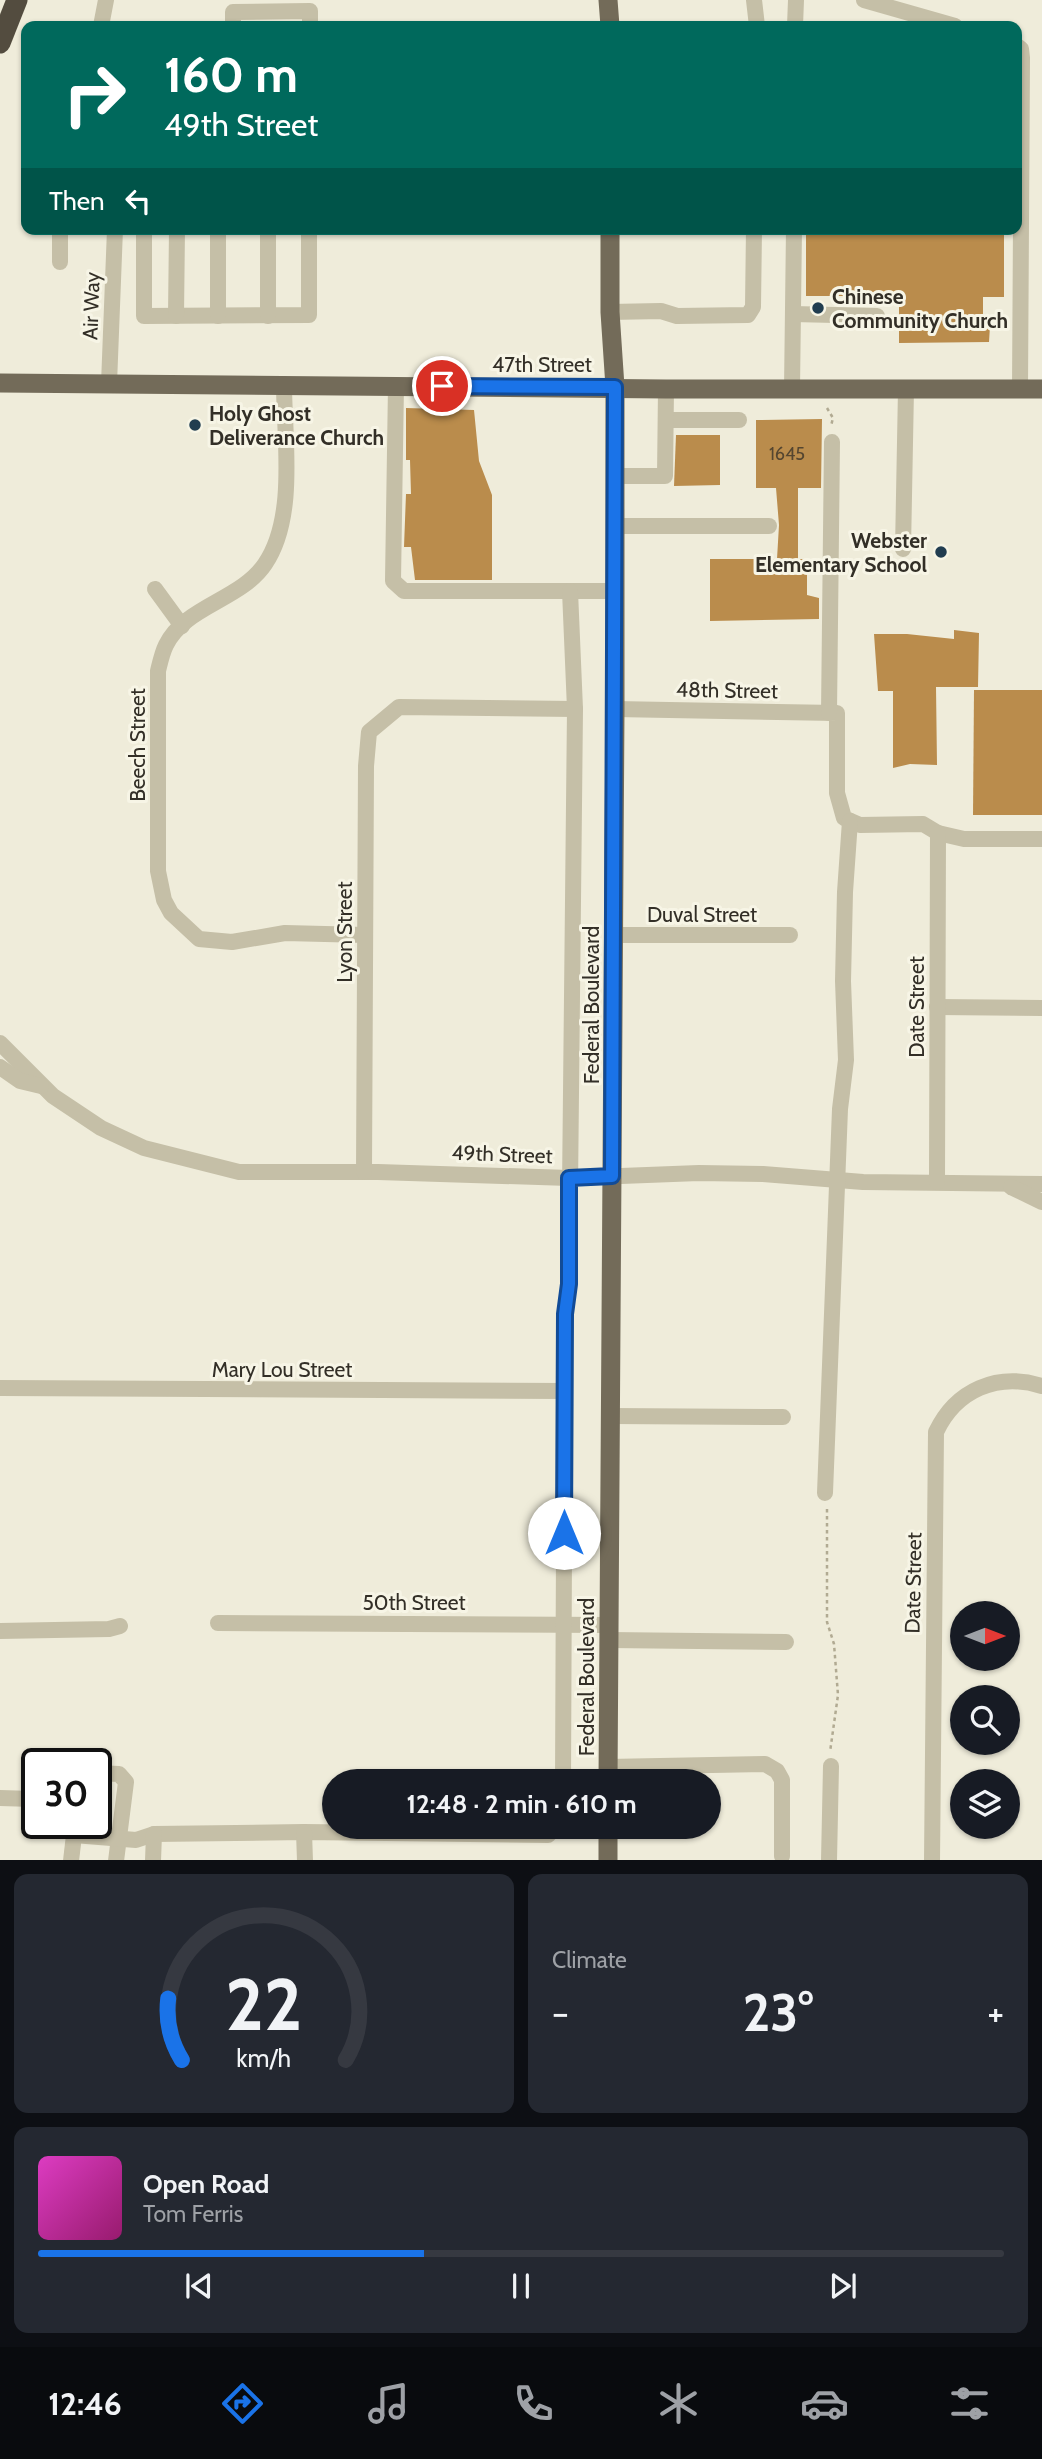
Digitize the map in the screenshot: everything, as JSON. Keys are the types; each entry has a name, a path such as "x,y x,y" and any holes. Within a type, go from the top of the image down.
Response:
{"highway":[{"path":"0,43 17,0"}],"main road":[{"path":"607,0 609,21"},
{"name":"Federal Boulevard","path":"608,1769 615,709 615,387 610,312 610,235"},
{"name":"47th Street","path":"0,383 666,389 1042,389"},
{"path":"608,1839 608,1860"}],"street":[{"path":"101,21 106,0"},
{"path":"754,0 756,21"},
{"path":"795,21 796,0"},
{"path":"864,0 938,21"},
{"path":"233,21 233,12 268,19 310,11 310,21"},
{"path":"60,235 60,262"},
{"name":"Air Way","path":"109,384 115,235"},
{"path":"144,235 144,316 309,315 309,235"},
{"path":"176,316 177,235"},
{"path":"218,235 218,316"},
{"path":"268,235 268,316"},
{"path":"610,312 661,311 677,316 705,317 748,315 753,307 754,235"},
{"path":"792,389 793,235"},
{"path":"1019,235 1020,389"},
{"path":"793,314 877,316"},
{"name":"Beech Street","path":"284,384 286,504 277,540 265,565 234,593 192,617 182,626 166,644 158,671 158,871 164,900 171,913 199,939 232,942 285,933 366,935"},
{"path":"396,385 393,581 396,586 404,591 615,591"},
{"path":"615,476 665,476 666,389"},
{"path":"903,549 906,389"},
{"path":"667,420 739,420"},
{"path":"825,1493 840,1109 846,1060 843,968 847,820 837,793 833,713 832,442"},
{"path":"615,526 769,526"},
{"path":"155,589 182,626"},
{"path":"563,1769 565,1314 569,1284 575,709 570,591"},
{"name":"Lyon Street","path":"365,1172 366,744 369,732 399,707 575,709"},
{"name":"48th Street","path":"615,709 833,713"},
{"path":"847,820 860,825 923,824 938,833 964,839 1042,839"},
{"name":"Date Street","path":"937,1182 938,833"},
{"name":"Duval Street","path":"614,935 790,935"},
{"path":"937,1007 1042,1008"},
{"name":"49th Street","path":"0,1043 43,1087 101,1128 144,1148 239,1172 365,1172 569,1178 737,1173 837,1180 1042,1184"},
{"path":"0,1067 20,1081 43,1087"},
{"path":"1005,1185 1042,1202"},
{"name":"Date Street","path":"932,1860 936,1432 949,1410 978,1388 998,1382 1017,1381 1041,1386"},
{"name":"Mary Lou Street","path":"0,1388 565,1391"},
{"path":"611,1416 783,1417"},
{"name":"50th Street","path":"218,1623 563,1624 609,1633 786,1642"},
{"path":"0,1632 109,1629 120,1626"},
{"path":"686,1769 765,1764 777,1771 782,1780 782,1856"},
{"path":"829,1860 831,1766"},
{"path":"112,1774 119,1774 126,1782 116,1860"},
{"path":"0,1798 21,1799"},
{"path":"304,1832 305,1860"},
{"path":"112,1838 136,1840 154,1834 322,1832"},
{"path":"153,1860 154,1834"},
{"path":"71,1860 73,1839"}],"path":[{"path":"827,408 833,418 828,434 832,442"},
{"path":"825,1493 828,1532 827,1622 834,1644 838,1695 830,1744 831,1766"}],"building":[{"path":"806,235 1004,235 1004,297 983,297 983,326 990,326 989,342 899,343 899,296 806,296"},
{"path":"406,408 474,410 479,461 492,495 492,580 415,580 411,547 404,547 406,494 411,494 410,460 406,460"},
{"path":"822,419 821,488 798,488 798,559 807,559 807,595 819,598 819,619 710,621 710,559 777,559 779,525 776,488 756,488 756,420"},
{"path":"676,435 720,435 720,485 674,486"},
{"path":"954,630 979,633 978,687 936,687 937,765 910,764 893,768 893,691 878,691 874,634 954,639"},
{"path":"974,690 1042,690 1042,815 973,815"}],"place":[{"name":"Chinese Community Church","path":"818,308"},
{"name":"Holy Ghost Deliverance Church","path":"195,425"},
{"name":"Webster Elementary School","path":"941,552"}],"route":[{"path":"442,386 615,387 612,1176 569,1178 564,1533"}]}
